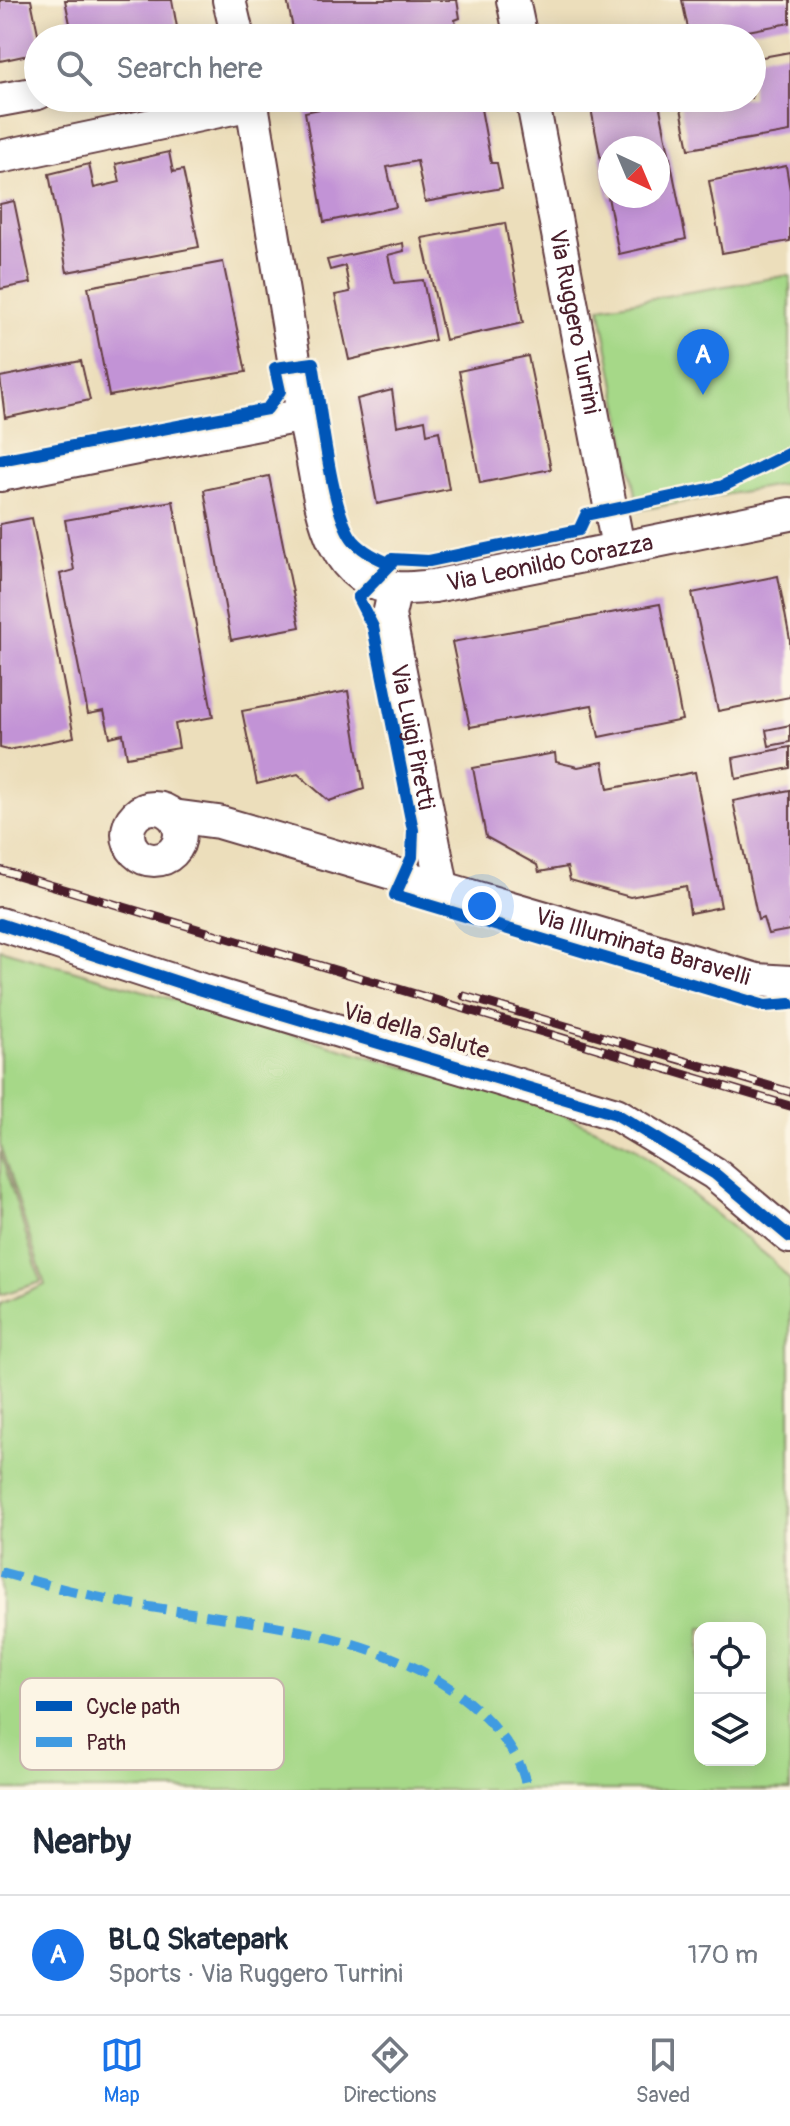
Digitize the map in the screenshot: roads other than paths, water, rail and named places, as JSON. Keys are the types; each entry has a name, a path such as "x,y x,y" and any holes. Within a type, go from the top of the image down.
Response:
{"street":[{"path":"229,0 235,24"},
{"path":"513,0 518,24"},
{"path":"0,100 24,96"},
{"path":"0,157 172,112"},
{"path":"0,475 292,410 253,112"},
{"name":"Via Ruggero Turrini","path":"535,112 618,547"},
{"name":"Via Leonildo Corazza","path":"292,410 314,459 329,537 356,571 395,588 434,586 790,514"},
{"name":"Via Luigi Piretti","path":"395,588 389,615 442,886"},
{"name":"Via Illuminata Baravelli","path":"173,816 218,822 757,980 790,982"},
{"name":"Via della Salute","path":"0,924 202,990 616,1114 714,1173 790,1237"}],"railway":[{"path":"0,870 790,1106"},
{"path":"464,996 790,1092"}],"place":[{"name":"BLQ Skatepark","path":"703,395"}]}
